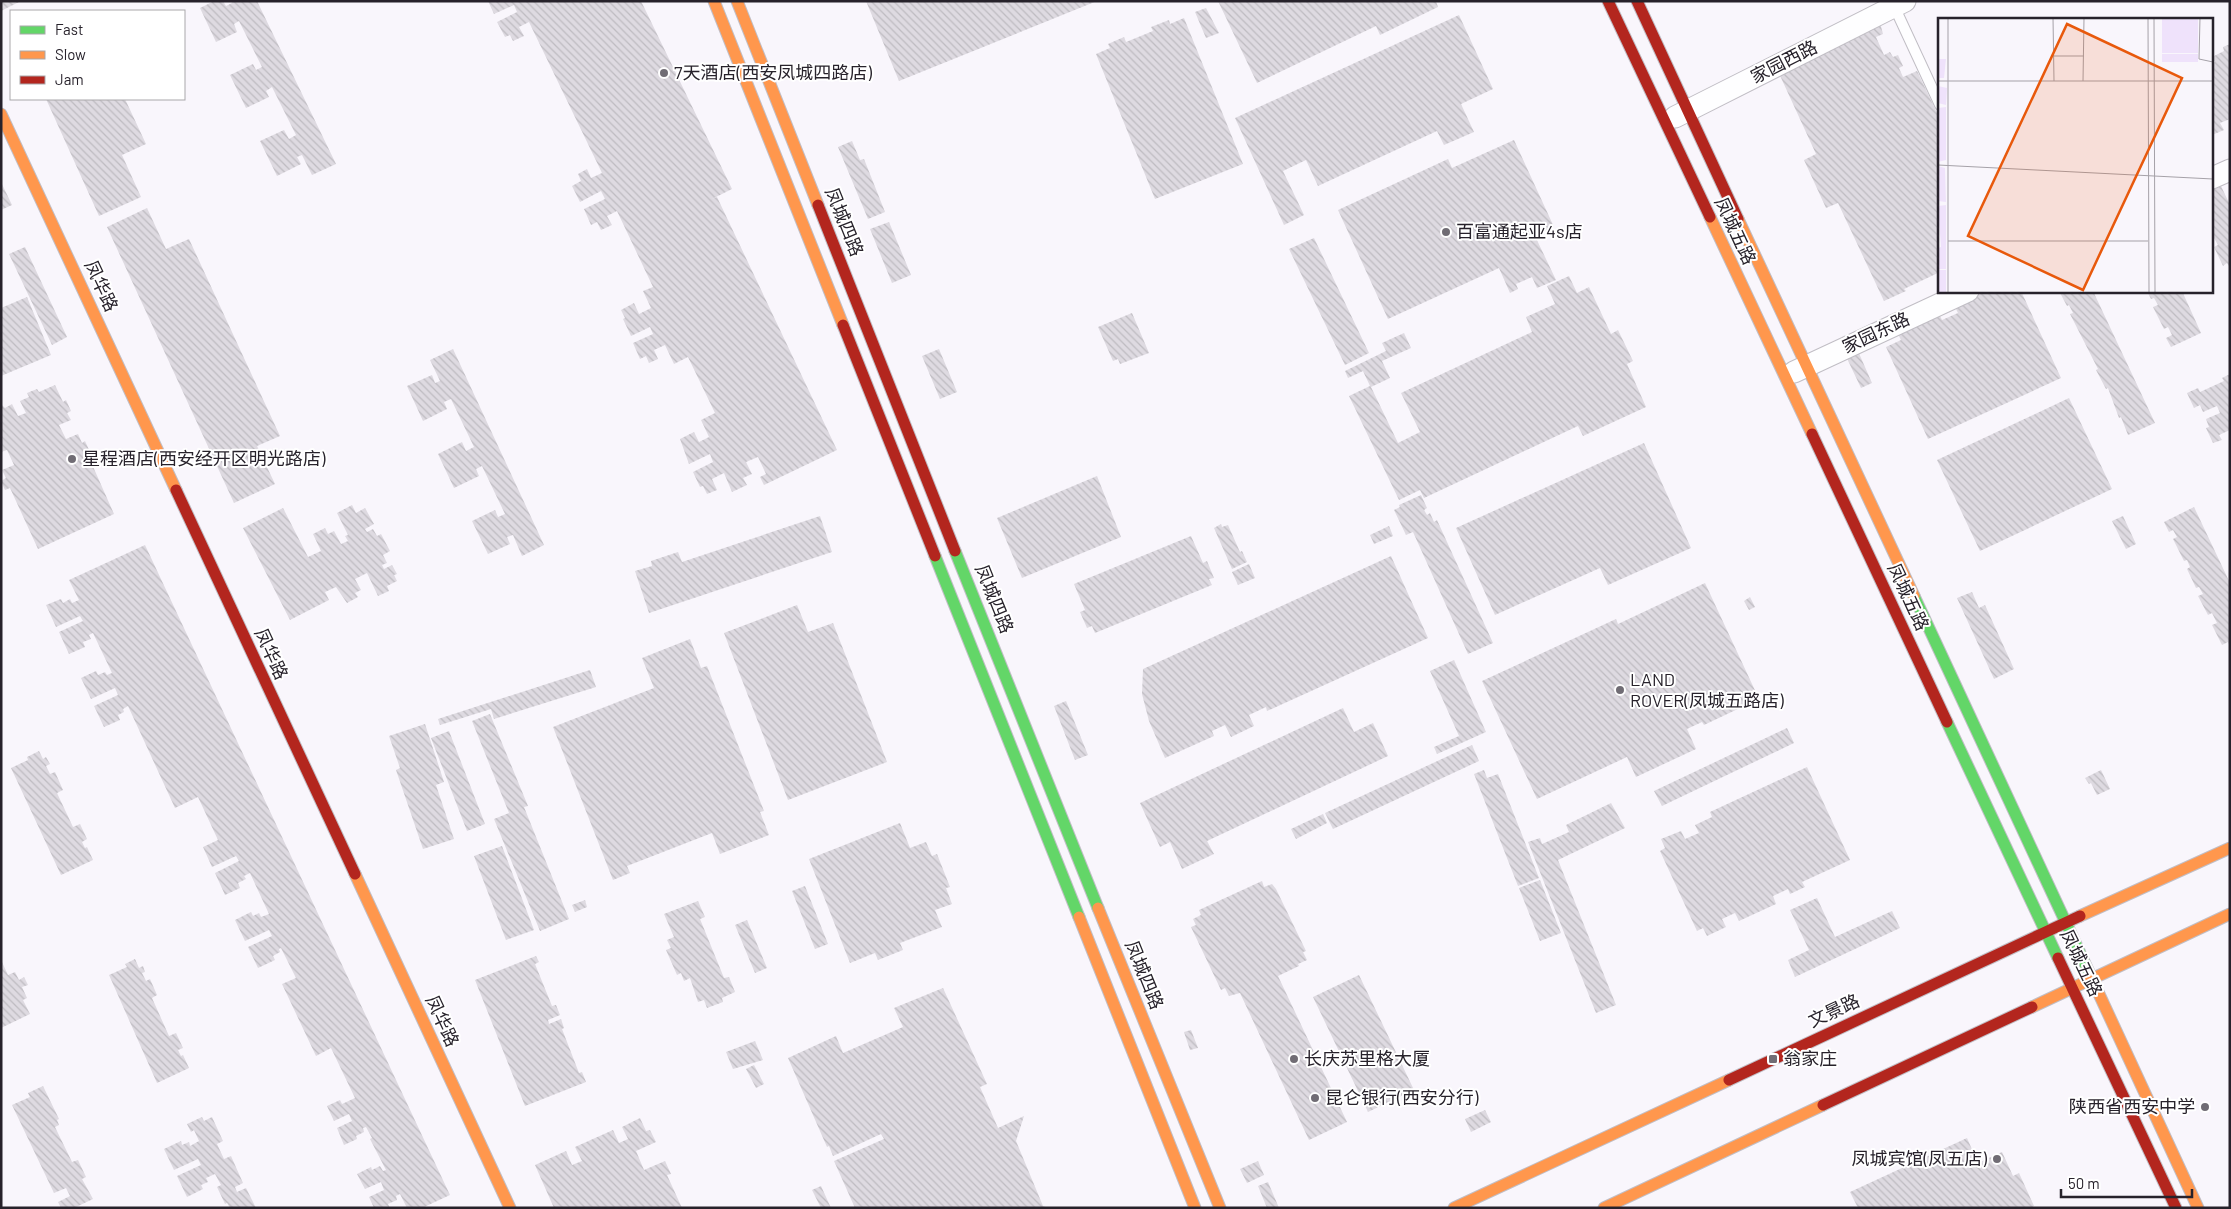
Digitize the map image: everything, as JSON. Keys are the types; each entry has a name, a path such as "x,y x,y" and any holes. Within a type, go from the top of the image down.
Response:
{"main road":[{"path":"714,1 1195,1208"},
{"name":"凤城四路","path":"737,1 1105,927 1220,1208"},
{"name":"凤城五路","path":"1608,1 1664,123 2074,987 2176,1208"},
{"name":"凤城五路","path":"1637,1 2198,1208"},
{"name":"凤华路","path":"1,114 510,1208"},
{"name":"文景路","path":"1454,1208 2046,931 2230,848"},
{"path":"1604,1208 2092,977 2230,914"}],"street":[{"name":"家园西路","path":"1664,123 1900,4"},
{"path":"2214,177 2230,170"},
{"name":"家园东路","path":"1785,377 1966,292"}],"lane":[{"path":"1900,4 1938,100"}],"building":[{"path":"1,1 21,1 1,11"},
{"path":"214,1 223,1 226,6 232,3 231,1 257,1 336,164 312,175 302,155 297,157 301,164 277,176 260,141 284,130 289,139 296,135 272,87 266,91 269,97 246,108 230,75 253,64 256,70 262,67 239,21 234,24 237,32 216,42 200,8"},
{"path":"488,1 641,1 732,189 712,199 717,197 837,450 764,485 760,477 766,474 758,457 746,462 752,474 743,478 747,485 732,492 724,473 712,479 717,490 707,494 703,486 700,487 693,472 713,462 710,454 689,464 680,439 694,432 699,442 709,437 701,420 715,413 688,357 674,364 665,345 654,350 658,359 649,363 646,356 640,359 633,343 653,334 650,327 631,336 621,310 634,303 639,314 651,308 643,291 653,287 617,211 607,216 612,225 601,230 597,222 591,225 584,209 605,199 601,191 580,202 572,186 581,181 578,174 587,169 591,178 602,173 529,22 519,27 524,36 513,41 510,35 505,37 497,22 517,12 514,5 494,14"},
{"path":"866,1 1097,1 899,81"},
{"path":"1218,1 1436,1 1438,7 1380,35 1376,26 1257,83"},
{"path":"1206,8 1219,33 1206,38 1195,12"},
{"path":"1459,15 1493,89 1461,104 1474,132 1444,145 1437,131 1318,186 1306,160 1283,171 1304,215 1284,225 1235,118"},
{"path":"1184,18 1243,164 1155,199 1096,54 1110,48 1108,44 1124,37 1126,42 1153,31 1151,27 1169,20 1170,24"},
{"path":"1879,19 1883,34 1876,37 1884,55 1890,52 1893,57 1898,55 1903,66 1899,68 1903,77 1917,71 1938,115 1938,273 1884,301 1838,203 1826,208 1804,160 1816,154 1776,67"},
{"path":"2230,44 2230,119 2220,123 2224,130 2214,134 2214,56 2224,51 2223,47"},
{"path":"46,100 125,100 146,144 122,155 141,197 99,216"},
{"name":"百富通起亚4s店","path":"1514,140 1554,227 1535,236 1556,280 1537,288 1532,277 1516,284 1518,289 1510,293 1499,268 1388,319 1338,210 1448,159 1452,168"},
{"path":"852,141 860,160 864,159 885,212 868,219 838,147"},
{"path":"1,182 12,205 1,210"},
{"path":"2221,186 2230,205 2230,268 2227,263 2223,266 2214,247 2218,245 2214,238 2214,189"},
{"path":"147,208 166,249 189,239 280,436 257,446 275,484 234,503 107,227"},
{"path":"889,222 911,275 892,283 870,229"},
{"path":"1314,238 1369,353 1345,365 1289,249"},
{"path":"25,247 67,337 52,345 9,254"},
{"path":"1569,276 1577,293 1589,287 1611,334 1618,330 1633,361 1627,364 1646,407 1583,436 1578,426 1424,498 1420,490 1399,500 1349,396 1370,386 1363,371 1348,378 1345,371 1386,351 1382,343 1404,333 1411,348 1382,361 1390,378 1371,387 1398,443 1420,432 1401,393 1532,332 1526,317 1555,304 1547,286"},
{"path":"1981,292 1998,292 1999,294 2004,292 2021,292 2061,378 1928,439 1886,347 1901,340 1892,322 1934,303 1942,320 1958,313 1954,305"},
{"path":"2060,292 2093,292 2155,423 2128,435 2121,417 2119,418 2108,388 2106,389 2096,370 2098,369 2070,314 2073,313 2069,305 2067,306"},
{"path":"2148,292 2182,292 2201,333 2171,347 2166,338 2172,335 2168,327 2164,329 2153,307 2158,305 2154,298 2151,299"},
{"path":"27,297 51,355 1,376 1,308"},
{"path":"1132,313 1149,353 1120,364 1118,359 1113,361 1098,327"},
{"path":"1854,342 1872,383 1861,388 1842,348"},
{"path":"453,349 544,545 522,556 513,535 507,537 510,544 488,554 472,521 495,510 498,517 505,514 482,466 476,469 479,476 454,488 438,454 462,442 466,451 474,447 451,399 444,402 447,409 423,421 407,386 432,375 435,383 440,381 430,360"},
{"path":"939,349 957,392 940,399 922,356"},
{"path":"2230,374 2230,430 2219,435 2222,440 2213,443 2206,428 2209,427 2206,419 2220,413 2217,406 2203,412 2200,405 2194,408 2187,393 2198,388 2200,392 2224,381 2222,378"},
{"path":"55,385 63,402 66,400 71,411 67,413 71,420 59,425 66,439 78,434 82,443 85,441 90,452 87,453 114,514 38,549 10,488 5,490 1,481 6,478 2,470 14,465 7,450 1,452 1,404 5,408 12,404 18,416 26,413 20,401 29,397 27,393 37,389 39,392"},
{"path":"2069,398 2112,489 1980,551 1937,460"},
{"path":"1644,443 1691,548 1608,585 1600,568 1495,615 1456,528"},
{"path":"1097,476 1121,537 1022,578 997,518"},
{"path":"1421,495 1427,508 1424,510 1427,515 1430,513 1434,522 1437,520 1493,643 1468,654 1413,532 1406,535 1394,510 1400,507 1399,505"},
{"path":"352,505 356,513 365,508 374,524 365,529 367,532 373,529 377,536 381,534 390,551 383,555 387,563 382,565 384,569 392,565 397,574 394,575 397,581 387,586 389,591 378,596 367,573 355,579 361,590 355,593 358,597 347,603 336,587 325,592 329,600 290,620 243,528 283,508 308,557 321,551 313,534 325,528 328,534 334,531 341,544 348,541 345,536 348,535 337,513"},
{"path":"2194,507 2230,583 2230,647 2228,642 2222,645 2212,625 2217,623 2212,613 2208,615 2198,596 2203,594 2199,587 2196,588 2187,569 2190,567 2187,560 2184,561 2173,539 2177,537 2173,530 2169,532 2164,522"},
{"path":"820,516 832,552 649,613 635,571 652,566 651,561 678,552 682,562"},
{"path":"2123,516 2136,544 2126,549 2112,521"},
{"path":"1221,524 1222,527 1228,525 1240,552 1242,551 1247,562 1232,569 1214,528"},
{"path":"1389,526 1393,536 1374,544 1370,535"},
{"path":"1191,536 1203,563 1207,561 1214,578 1209,579 1212,585 1095,633 1092,626 1087,628 1080,612 1085,610 1074,584"},
{"path":"145,545 450,1195 422,1208 407,1208 400,1194 396,1196 397,1200 388,1204 390,1208 374,1208 369,1197 384,1190 381,1182 365,1189 357,1174 371,1167 372,1170 380,1166 383,1171 386,1170 366,1127 363,1128 364,1132 356,1136 357,1139 344,1145 337,1128 352,1121 349,1114 334,1121 327,1106 340,1100 342,1104 355,1098 331,1048 316,1056 282,984 296,978 281,948 279,949 280,952 273,956 275,960 258,968 248,947 272,936 269,930 245,941 235,920 251,912 253,916 259,913 261,917 269,914 250,873 244,876 246,879 238,883 240,888 225,895 215,873 239,861 236,856 212,867 203,847 218,840 198,797 175,808 128,706 123,709 124,712 118,715 120,720 104,727 94,706 118,695 115,688 91,699 81,678 96,671 98,675 105,672 107,675 112,673 93,633 89,635 91,639 83,642 85,647 69,654 59,632 83,621 80,616 56,627 46,605 61,599 63,603 70,599 72,603 79,600 69,580"},
{"path":"1391,556 1428,638 1267,711 1266,707 1249,715 1254,726 1231,737 1225,725 1212,731 1214,736 1165,758 1149,721 1142,694 1143,669"},
{"path":"1249,564 1255,578 1238,585 1232,572"},
{"name":"LAND ROVER(凤城五路店)","path":"1705,583 1759,699 1704,725 1702,722 1687,729 1696,749 1636,777 1627,757 1537,799 1482,681 1616,619 1618,624"},
{"path":"1972,592 1979,608 1985,605 2014,669 1994,679 1957,598"},
{"path":"1750,597 1755,607 1749,610 1744,601"},
{"path":"797,605 808,632 833,623 887,762 788,800 724,633"},
{"path":"690,639 701,668 707,666 764,811 760,812 769,835 720,854 712,833 627,866 630,873 613,880 553,727 654,688 642,658"},
{"path":"1454,660 1486,732 1437,754 1434,747 1459,736 1430,671"},
{"path":"590,670 596,687 494,719 491,709 440,725 438,719"},
{"path":"1066,701 1088,755 1075,760 1054,706"},
{"path":"1343,708 1354,732 1373,723 1388,756 1207,841 1214,854 1182,869 1170,842 1160,847 1140,803"},
{"path":"490,714 528,806 524,807 569,919 540,931 494,819 509,813 472,721"},
{"path":"425,724 444,782 436,785 454,839 423,849 396,770 400,768 389,736"},
{"path":"1787,728 1794,743 1662,806 1654,791"},
{"path":"449,731 485,824 467,831 431,738"},
{"path":"1472,745 1479,761 1333,829 1325,813"},
{"path":"39,751 43,759 46,757 50,764 46,766 50,774 55,772 63,790 57,793 73,827 80,824 87,839 82,842 85,848 87,847 93,860 61,875 11,768 28,760 27,757"},
{"path":"1807,767 1850,860 1802,882 1805,887 1790,894 1788,889 1773,896 1776,904 1739,921 1735,913 1722,919 1726,927 1707,936 1703,928 1697,931 1660,851 1665,848 1661,839 1681,831 1685,839 1699,833 1695,825 1712,817 1710,812"},
{"path":"1484,770 1487,778 1498,774 1539,878 1518,886 1474,774"},
{"path":"2101,770 2110,789 2097,795 2091,783 2089,784 2085,778"},
{"path":"1611,803 1625,828 1558,860 1616,1005 1596,1013 1528,842 1540,838 1542,844 1569,832 1566,825"},
{"path":"1323,814 1327,823 1296,839 1291,829"},
{"path":"900,823 910,848 926,842 932,856 937,854 950,887 946,888 952,904 935,910 942,927 900,943 903,950 878,960 875,953 850,963 809,859"},
{"path":"502,846 534,930 506,940 474,856"},
{"path":"1540,880 1561,933 1540,941 1519,888"},
{"name":"长庆苏里格大厦","path":"1262,881 1264,887 1272,884 1276,889 1306,951 1303,952 1307,960 1278,976 1347,1122 1309,1140 1240,993 1229,996 1225,988 1221,990 1191,927 1196,925 1193,919 1201,915 1199,910"},
{"path":"805,886 828,944 815,949 792,891"},
{"path":"1817,898 1835,937 1892,911 1900,928 1795,977 1788,960 1809,950 1790,910"},
{"path":"585,900 587,907 575,912 572,905"},
{"path":"698,901 705,917 700,919 724,978 729,977 735,992 722,998 723,1002 707,1008 704,1000 698,1002 690,978 684,981 681,973 677,975 666,950 671,948 667,940 674,937 664,914"},
{"path":"747,920 767,968 755,973 735,925"},
{"path":"536,956 539,962 535,964 552,1006 556,1005 560,1015 548,1020 549,1024 561,1019 564,1028 562,1029 579,1073 582,1072 586,1082 525,1106 475,980"},
{"path":"135,959 139,968 143,966 145,972 142,973 146,981 150,979 157,995 152,998 169,1036 176,1033 183,1048 178,1050 181,1056 183,1055 189,1068 157,1083 109,975 127,967 125,964"},
{"path":"1,960 8,975 15,972 19,980 24,977 28,985 22,987 27,998 23,1000 30,1014 1,1028"},
{"path":"1359,975 1414,1090 1368,1112 1313,997"},
{"path":"943,988 987,1084 980,1087 998,1128 1024,1116 1016,1141 1043,1206 1048,1208 855,1208 834,1161 884,1139 881,1134 833,1156 829,1146 827,1147 788,1058 836,1036 843,1053 903,1027 894,1008"},
{"path":"1191,1030 1198,1048 1190,1050 1184,1032"},
{"path":"755,1041 763,1060 733,1069 726,1052"},
{"path":"754,1065 764,1084 756,1088 746,1069"},
{"path":"43,1086 59,1119 57,1120 59,1125 55,1127 72,1162 78,1160 86,1177 82,1179 93,1199 74,1208 61,1208 58,1202 70,1196 66,1188 54,1193 12,1105 30,1097 28,1093"},
{"path":"1485,1110 1491,1122 1471,1132 1465,1119"},
{"path":"202,1117 204,1121 212,1117 223,1141 217,1144 224,1159 231,1156 243,1183 235,1187 237,1192 246,1188 256,1208 230,1208 227,1203 225,1204 217,1187 221,1185 215,1174 206,1178 208,1182 201,1185 203,1189 187,1197 177,1176 201,1165 198,1159 174,1170 164,1149 181,1141 182,1145 189,1142 190,1146 199,1141 194,1130 191,1132 187,1124"},
{"path":"640,1118 646,1131 650,1130 656,1142 636,1151 644,1170 665,1161 671,1174 667,1175 682,1208 554,1208 535,1165 566,1151 572,1165 582,1161 575,1147 613,1130 619,1143 628,1139 622,1127"},
{"path":"1967,1138 1978,1163 2002,1152 2013,1176 2019,1173 2034,1206 2031,1208 1858,1208 1850,1192"},
{"path":"1258,1161 1264,1175 1247,1183 1240,1169"},
{"path":"1268,1182 1279,1208 1267,1208 1258,1186"},
{"path":"821,1186 831,1208 821,1208 812,1190"}],"traffic: fast":[{"path":"955,551 1098,908"},
{"path":"935,556 1079,917"},
{"path":"1914,596 2093,981"},
{"path":"1947,722 2058,958"}],"traffic: slow":[{"path":"714,1 843,325"},
{"path":"737,1 818,205"},
{"path":"1,114 176,490"},
{"path":"1710,217 1812,434"},
{"path":"1738,219 1914,596"},
{"path":"2080,916 2230,848"},
{"path":"355,874 510,1208"},
{"path":"1098,908 1220,1208"},
{"path":"2032,1007 2230,914"},
{"path":"1079,917 1195,1208"},
{"path":"2093,981 2198,1208"},
{"path":"1454,1208 1729,1080"},
{"path":"1604,1208 1823,1105"}],"traffic: jam":[{"path":"1608,1 1710,217"},
{"path":"1637,1 1738,219"},
{"path":"818,205 955,551"},
{"path":"843,325 935,556"},
{"path":"1812,434 1947,722"},
{"path":"176,490 355,874"},
{"path":"1729,1080 2080,916"},
{"path":"2058,958 2176,1208"},
{"path":"1823,1105 2032,1007"}],"place":[{"name":"7天酒店(西安凤城四路店)","path":"664,73"},
{"name":"百富通起亚4s店","path":"1446,232"},
{"name":"星程酒店(西安经开区明光路店)","path":"72,459"},
{"name":"LAND ROVER(凤城五路店)","path":"1620,690"},
{"name":"长庆苏里格大厦","path":"1294,1059"},
{"name":"翁家庄","path":"1773,1059"},
{"name":"昆仑银行(西安分行)","path":"1315,1098"},
{"name":"陕西省西安中学","path":"2205,1107"},
{"name":"凤城宾馆(凤五店)","path":"1997,1159"}]}
